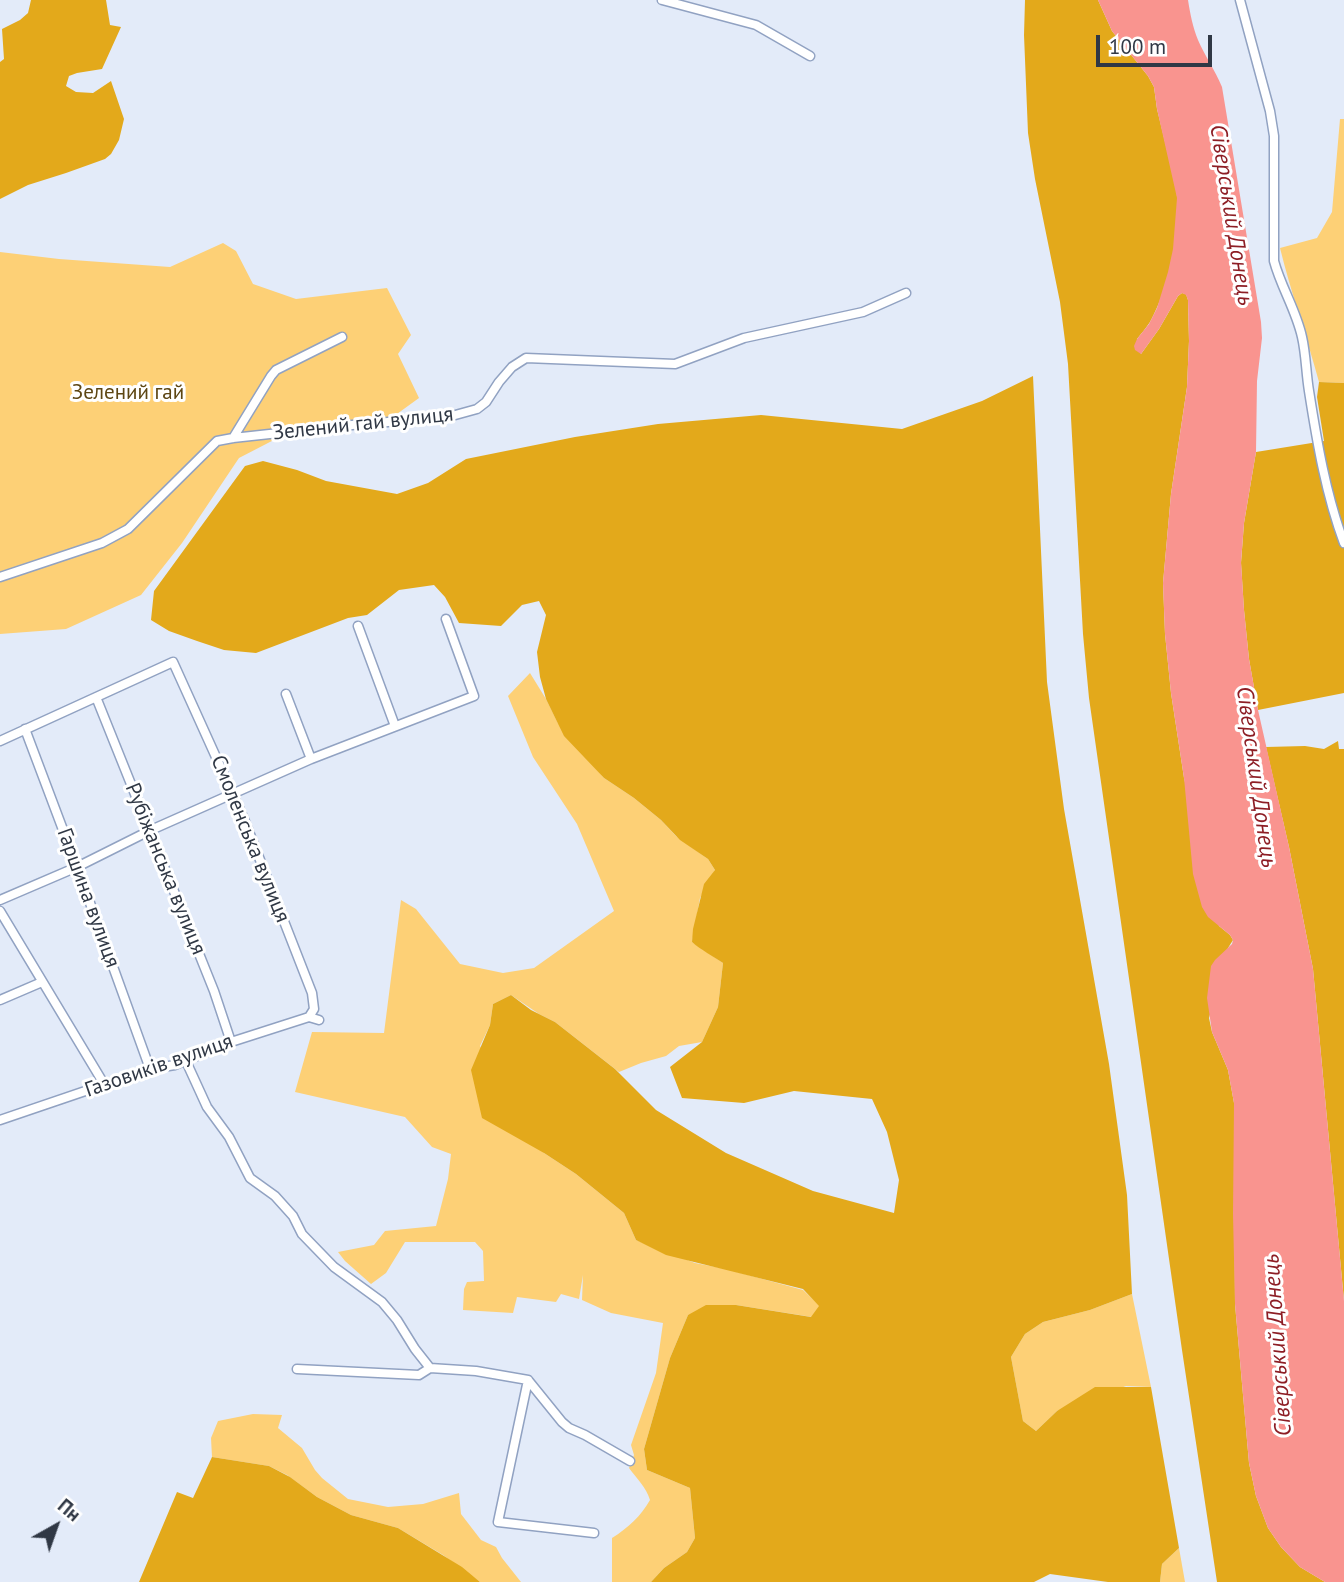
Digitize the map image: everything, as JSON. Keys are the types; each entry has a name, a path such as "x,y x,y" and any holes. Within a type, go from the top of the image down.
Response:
{"street":[{"path":"662,0 756,25 810,56"},
{"path":"1240,0 1270,111 1274,136 1274,261 1302,338 1328,492 1344,543"},
{"name":"Зелений гай вулиця","path":"0,577 102,543 128,529 217,441 448,417 477,409 486,402 512,367 526,358 675,364 744,338 863,312 906,293"},
{"path":"233,438 276,370 342,338"},
{"path":"0,900 311,759 474,696 446,619"},
{"path":"358,625 396,726"},
{"name":"Смоленська вулиця","path":"96,697 173,662 233,794 312,993 314,1009 309,1017"},
{"path":"286,694 311,759"},
{"path":"0,741 96,697"},
{"name":"Рубіжанська вулиця","path":"96,697 151,830 214,991 231,1042"},
{"name":"Гаршина вулиця","path":"25,729 150,1069"},
{"path":"0,911 104,1084"},
{"path":"0,1000 42,982"},
{"path":"309,1017 319,1020"},
{"name":"Газовиків вулиця","path":"0,1120 150,1069 175,1065 231,1042 309,1017"},
{"path":"186,1059 207,1107 229,1137 250,1178 275,1196 293,1216 302,1234 334,1267 382,1302 430,1368"},
{"path":"297,1368 419,1375 430,1368 475,1371 528,1380 569,1428 630,1461"},
{"path":"528,1380 498,1522 594,1533"}],"green space":[{"path":"1340,119 1344,119 1344,383 1319,382 1280,248 1317,238 1332,212"},
{"name":"Зелений гай","path":"223,243 236,251 253,284 296,299 387,288 411,335 398,354 419,398 390,419 295,429 239,458 182,543 141,595 66,629 0,634 0,252 170,267"},
{"path":"530,673 558,723 604,778 661,820 676,836 708,859 715,870 700,898 692,942 723,963 718,1007 702,1042 679,1046 666,1056 619,1072 555,1022 511,995 493,1004 490,1025 480,1046 544,1153 576,1174 624,1213 636,1240 695,1263 803,1290 820,1306 812,1317 736,1305 688,1315 670,1358 644,1449 647,1470 690,1488 695,1538 687,1552 664,1568 651,1582 612,1582 612,1538 634,1521 650,1500 644,1487 629,1468 634,1455 631,1445 656,1373 663,1323 611,1313 582,1300 583,1275 579,1299 561,1294 556,1302 517,1297 513,1313 463,1310 467,1282 484,1281 483,1251 475,1242 405,1242 386,1273 371,1284 338,1252 374,1245 385,1231 436,1226 448,1179 451,1154 432,1147 405,1117 295,1092 312,1032 384,1033 401,900 416,909 460,964 503,973 534,968 614,911 577,824 533,757 508,696"},
{"path":"1132,1294 1151,1387 1126,1386 1057,1411 1036,1431 1023,1421 1011,1357 1025,1334 1043,1322 1090,1310"},
{"path":"253,1414 282,1415 278,1428 302,1448 322,1478 348,1499 388,1507 423,1504 459,1493 461,1514 481,1540 496,1547 521,1582 480,1582 443,1555 398,1528 351,1515 269,1466 212,1457 211,1438 218,1421"},
{"path":"1179,1548 1185,1582 1160,1582 1162,1564"}],"shaded area":[{"path":"31,0 106,0 110,25 121,27 102,69 69,76 66,86 76,92 93,93 111,81 124,119 119,140 105,159 28,185 0,199 0,62 4,59 2,29 28,13"},
{"path":"1025,0 1098,0 1112,31 1154,87 1176,187 1176,238 1169,274 1157,308 1137,339 1141,354 1178,296 1186,294 1189,341 1187,387 1171,494 1163,583 1165,634 1184,778 1219,926 1233,940 1228,948 1209,1018 1228,1070 1234,1103 1235,1304 1249,1463 1256,1496 1268,1528 1300,1567 1325,1582 1217,1582 1089,698 1068,364 1060,302 1028,133"},
{"path":"1033,376 1047,682 1064,809 1109,1064 1127,1195 1132,1294 1090,1310 1043,1322 1025,1334 1011,1357 1023,1421 1036,1431 1057,1411 1095,1387 1151,1387 1179,1548 1162,1564 1160,1582 1108,1582 1050,1574 1034,1582 651,1582 664,1568 687,1552 695,1538 690,1488 647,1470 644,1449 670,1358 688,1315 706,1305 736,1305 811,1317 819,1306 803,1289 666,1255 636,1240 624,1213 576,1174 482,1118 471,1070 490,1025 493,1004 511,995 531,1010 555,1022 615,1069 656,1110 726,1153 813,1191 894,1213 899,1180 887,1132 872,1099 794,1091 744,1103 682,1098 670,1067 702,1042 718,1007 723,963 692,942 704,884 715,870 708,859 680,840 661,820 604,778 564,736 546,699 540,677 537,652 546,615 539,601 522,605 501,626 459,623 445,597 434,585 399,590 367,615 348,618 256,653 224,650 169,631 151,620 154,591 245,466 263,461 326,481 397,494 428,483 466,459 658,424 761,415 902,429 982,401"},
{"path":"1319,382 1344,383 1344,693 1258,710 1249,659 1241,563 1244,523 1256,452 1324,441 1317,397"},
{"path":"1338,741 1339,749 1344,749 1344,1301 1313,969 1266,747 1305,746 1324,749"},
{"path":"212,1457 269,1466 351,1515 398,1528 462,1567 480,1582 139,1582 177,1492 193,1498"}],"water":[{"name":"Сіверський Донець","path":"1098,0 1188,0 1198,40 1222,87 1261,322 1256,452 1244,523 1241,562 1244,610 1258,710 1313,969 1344,1301 1344,1582 1325,1582 1300,1567 1281,1547 1268,1528 1256,1496 1249,1463 1235,1304 1234,1103 1228,1070 1212,1032 1207,998 1211,966 1233,940 1208,917 1202,907 1193,874 1184,778 1165,634 1163,583 1171,494 1187,387 1188,300 1182,293 1178,296 1141,354 1135,350 1137,339 1157,308 1168,272 1173,249 1177,198 1154,87 1112,31"}]}
